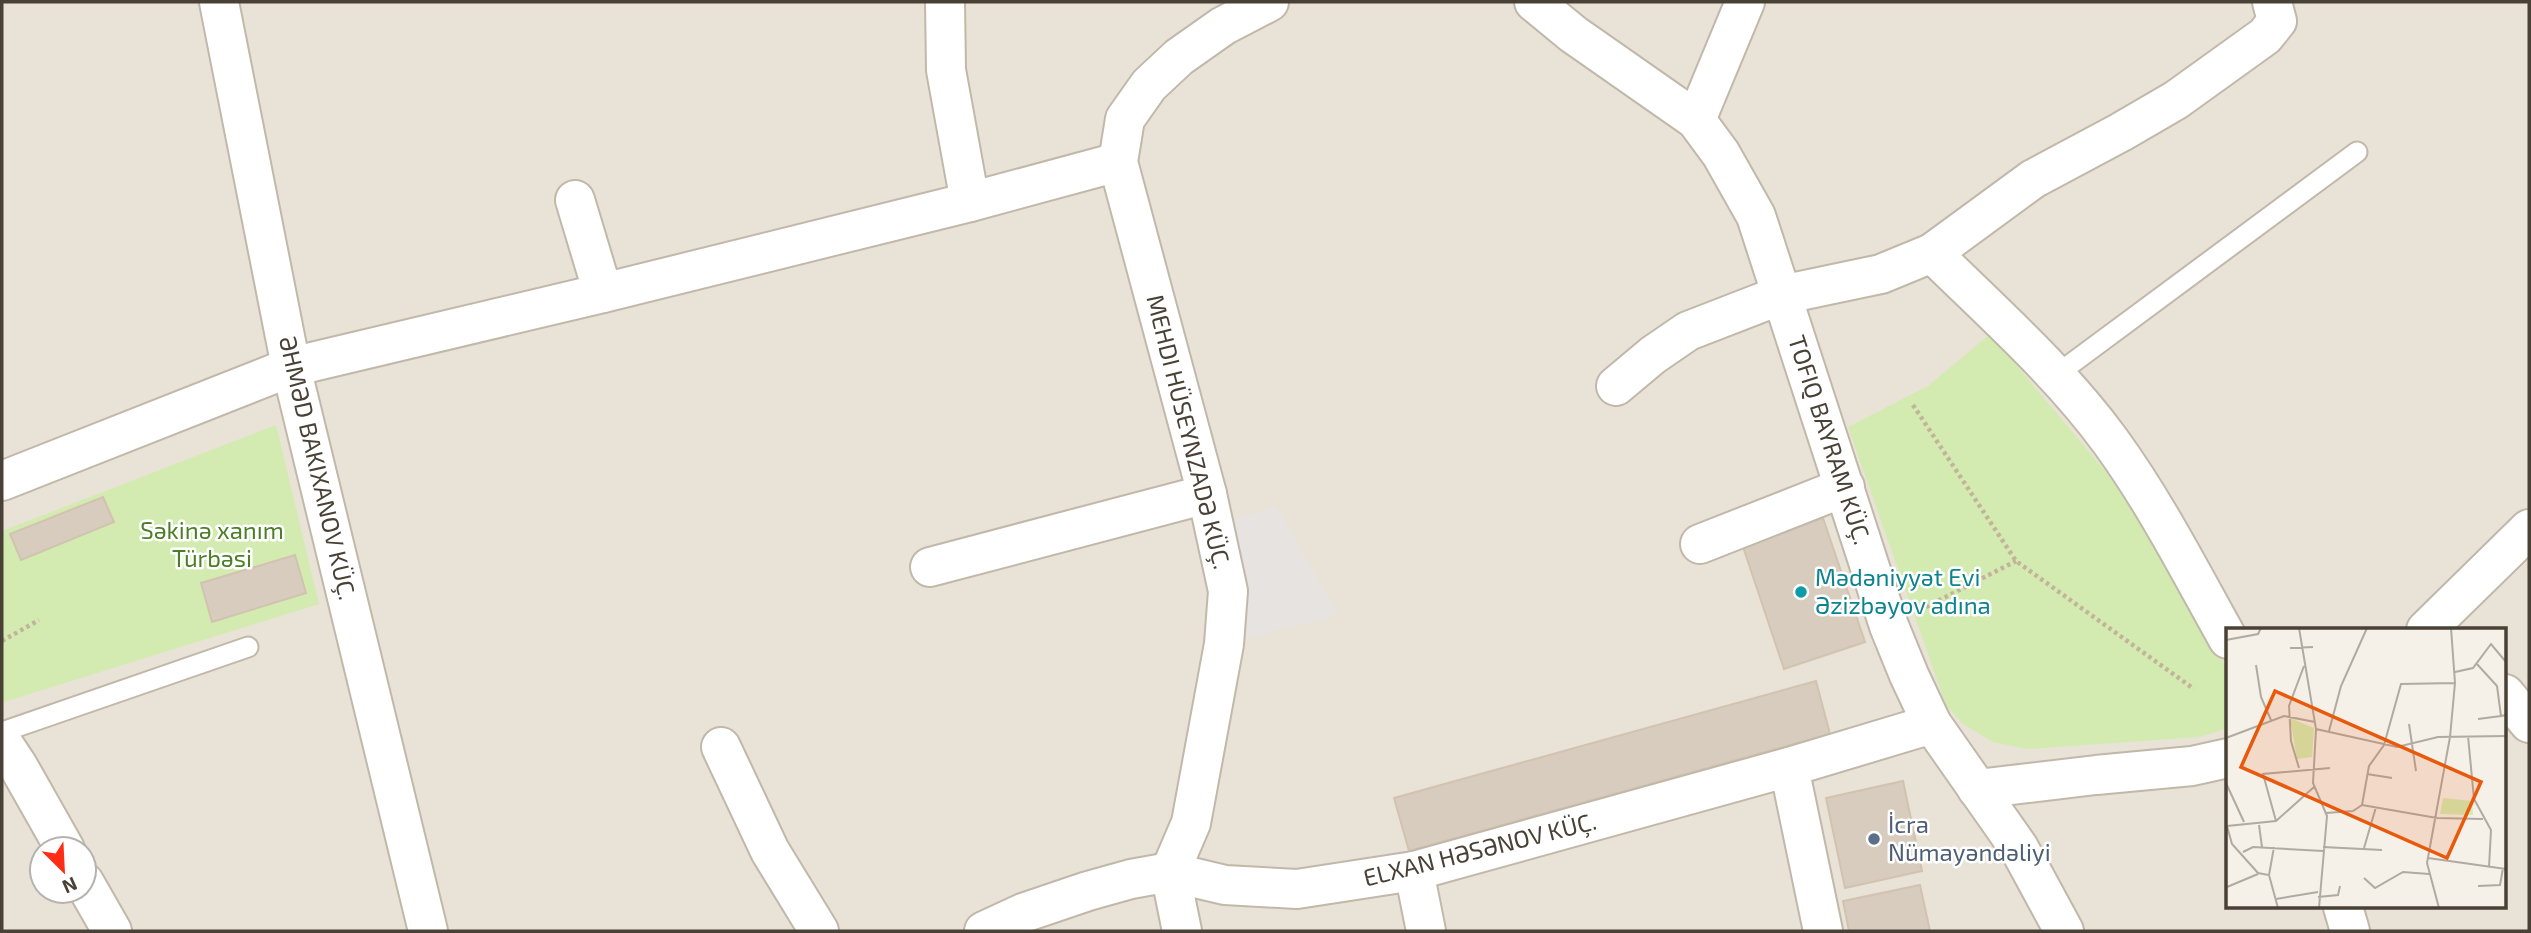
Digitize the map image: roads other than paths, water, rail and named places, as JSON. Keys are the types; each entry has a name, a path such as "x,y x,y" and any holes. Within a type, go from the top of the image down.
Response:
{"street":[{"path":"219,2 291,367 428,931"},
{"path":"945,2 946,70 970,202"},
{"name":"MEHDI HÜSEYNZADƏ KÜÇ.","path":"1170,873 1191,823 1224,644 1228,591 1207,494 1118,162 1125,119 1149,85 1190,49 1223,26 1269,2"},
{"name":"TOFIQ BAYRAM KÜÇ.","path":"1534,2 1573,34 1696,120 1721,154 1756,216 1889,626 1909,675 1932,724 2019,848 2064,931"},
{"path":"1696,120 1745,2"},
{"path":"1616,386 1653,355 1688,331 1781,295 1881,274 1932,253 2033,179 2176,100 2264,36 2277,21 2272,2"},
{"path":"2,481 291,367 603,293 970,202 1118,162"},
{"path":"575,200 603,293"},
{"path":"1932,253 2056,375 2111,441 2145,492 2226,635"},
{"path":"1700,544 1845,487"},
{"path":"930,567 1207,494"},
{"path":"2439,626 2529,529"},
{"path":"2506,695 2529,723"},
{"name":"ELXAN HƏSƏNOV KÜÇ.","path":"984,931 1023,913 1131,878 1170,873 1226,885 1297,890 1414,871 1789,767 1932,724"},
{"path":"2,742 57,835"},
{"path":"720,747 770,851 819,931"},
{"path":"1977,789 2192,766 2226,758"},
{"path":"1789,767 1823,931"},
{"path":"1414,871 1426,931"},
{"path":"1170,873 1182,931"},
{"path":"97,905 112,931"},
{"path":"2343,908 2350,931"}],"lane":[{"path":"2056,375 2357,152"},
{"path":"2,732 248,647"}],"place":[{"name":"Mədəniyyət Evi Əzizbəyov adına","path":"1801,592"},
{"name":"İcra Nümayəndəliyi","path":"1874,839"}],"park label":[{"name":"Səkinə xanım Türbəsi","path":"212,545"}]}
